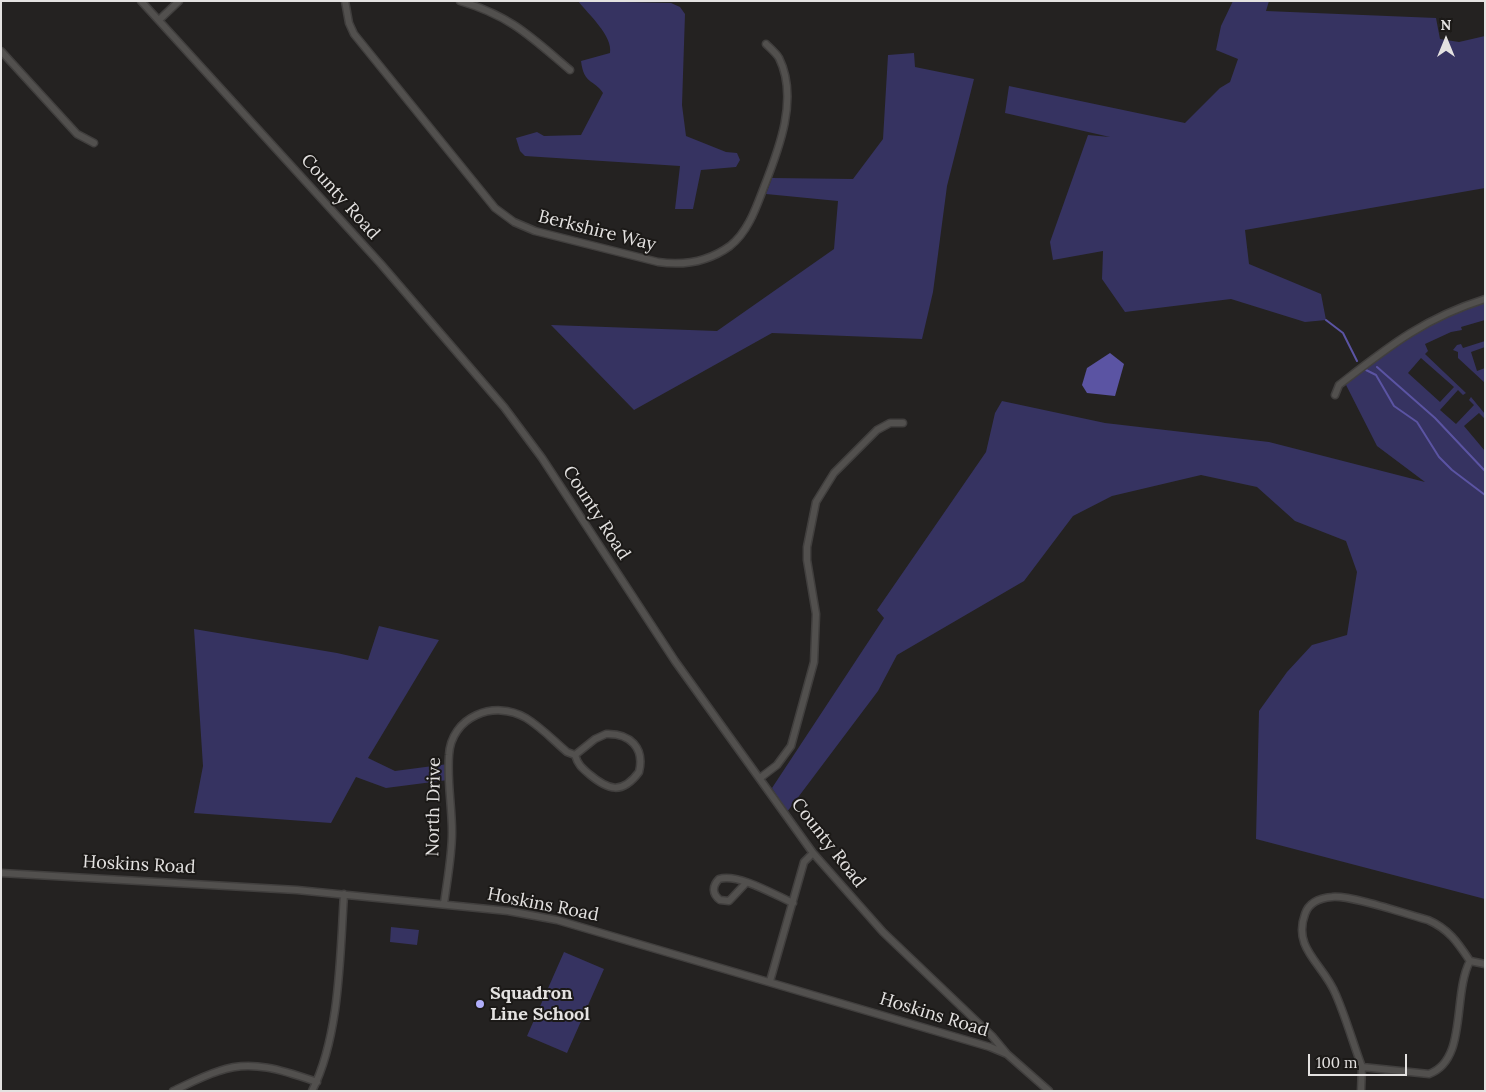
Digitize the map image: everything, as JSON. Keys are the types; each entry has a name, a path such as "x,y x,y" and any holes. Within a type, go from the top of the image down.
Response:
{"street":[{"name":"County Road","path":"142,1 380,263 504,407 542,458 675,661 813,853 883,932 992,1036 1007,1054"},
{"path":"159,20 179,1"},
{"name":"Berkshire Way","path":"345,1 349,23 354,34 495,208 505,216 536,231 676,265 702,261 730,245 747,226 761,195 784,134 786,116 785,79 779,57 766,44"},
{"path":"460,1 499,15 517,25 570,70"},
{"path":"1,51 77,134 94,143"},
{"path":"1335,395 1339,385 1411,331 1438,316 1485,300"},
{"path":"760,778 777,764 791,746 814,662 816,614 808,568 807,547 816,502 834,473 877,430 890,423 903,423"},
{"name":"North Drive","path":"444,904 452,833 448,756 452,739 457,730 472,717 482,712 508,711 526,718 567,752 575,756 578,764 606,787 617,788 628,784 639,772 641,764 636,744 627,737 617,734 606,734 595,739 575,756"},
{"path":"770,981 804,862 813,853"},
{"name":"Hoskins Road","path":"1,873 224,884 344,894 508,911 558,920 770,981 1007,1054 1049,1091"},
{"path":"746,883 729,901 720,900 714,892 715,883 721,878 746,883 793,903"},
{"path":"312,1091 317,1082 326,1051 338,994 344,894"},
{"path":"1361,1091 1362,1066 1336,994 1329,979 1304,944 1301,935 1308,906 1316,900 1341,897 1428,920 1441,926 1453,936 1470,962 1485,964"},
{"path":"1362,1066 1416,1074 1438,1070 1451,1054 1457,1033 1463,973 1470,962"},
{"path":"172,1091 219,1071 245,1066 278,1069 317,1082"}],"shaded area":[{"path":"578,1 671,3 680,7 685,14 682,105 686,136 726,152 737,153 740,160 736,167 701,170 693,209 675,209 680,166 525,156 520,151 516,138 537,132 544,136 581,135 603,93 584,74 581,61 610,53 610,46 604,33"},
{"path":"1233,1 1269,1 1266,11 1436,18 1440,39 1459,42 1485,36 1485,188 1245,230 1249,264 1321,294 1326,320 1305,322 1231,299 1125,312 1102,279 1103,251 1053,260 1050,242 1088,135 1110,137 1005,113 1009,86 1185,123 1220,88 1230,82 1238,59 1216,50 1221,26"},
{"path":"914,53 915,67 974,79 947,186 933,292 922,339 772,333 634,410 551,325 717,331 834,249 838,201 766,194 772,178 853,179 883,139 888,55"},
{"path":"1485,303 1485,320 1461,327 1462,330 1451,332 1425,344 1428,351 1425,354 1466,393 1463,395 1458,390 1440,410 1456,424 1474,405 1469,400 1471,397 1485,414 1485,419 1479,413 1464,426 1485,451 1485,899 1256,839 1259,711 1287,672 1312,645 1347,635 1357,572 1346,541 1295,521 1257,487 1201,475 1112,496 1073,516 1024,581 897,655 878,691 787,812 772,788 884,618 877,610 986,452 995,413 1002,401 1105,423 1269,442 1425,482 1377,446 1344,381 1377,357 1411,336","holes":["1421,358 1454,387 1440,402 1408,373"]},
{"path":"1485,341 1485,347 1471,352 1477,371 1485,368 1485,383 1458,358 1458,352 1453,350 1457,345 1461,344 1463,348"},
{"path":"1110,353 1124,364 1115,396 1087,393 1082,385 1087,368"},
{"path":"379,626 439,640 368,758 395,771 448,764 448,780 386,788 356,777 331,823 194,813 203,766 194,629 368,660"},
{"path":"391,927 419,930 417,945 390,942"},
{"path":"564,952 604,969 567,1053 527,1036"}],"waterway":[{"path":"1326,320 1343,333 1357,361"},
{"path":"1377,367 1435,418 1485,471"},
{"path":"1366,370 1376,375 1394,406 1417,422 1439,457 1452,470 1485,495"}],"place":[{"name":"Squadron Line School","path":"480,1004"}]}
